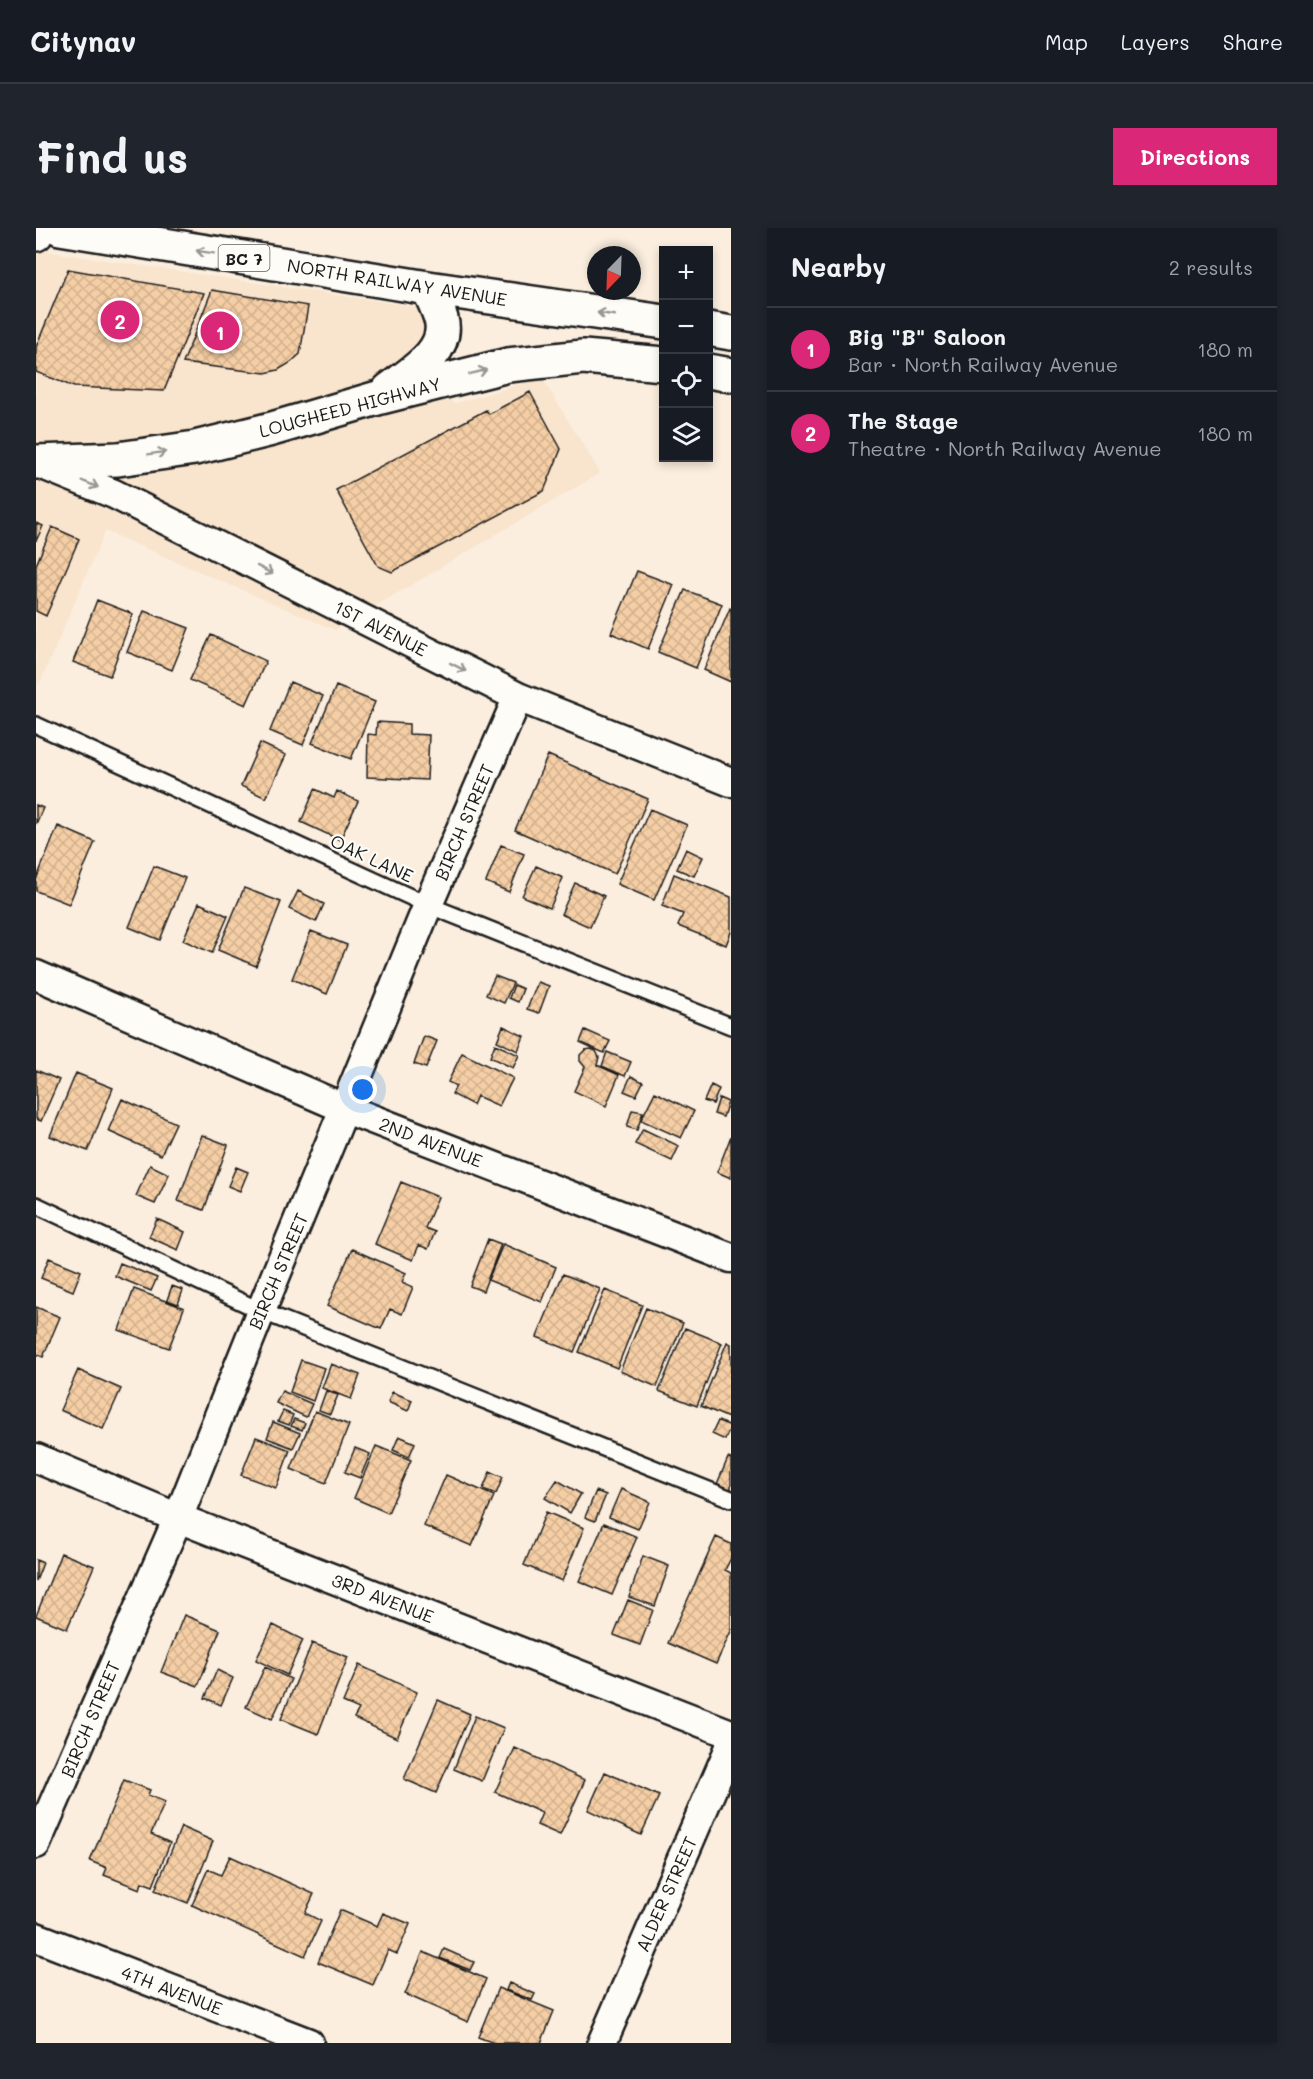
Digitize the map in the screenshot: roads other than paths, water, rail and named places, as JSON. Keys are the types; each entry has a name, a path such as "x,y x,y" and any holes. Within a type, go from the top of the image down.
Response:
{"main road":[{"path":"36,234 39,228"},
{"name":"NORTH RAILWAY AVENUE","path":"60,228 428,288 659,321"},
{"path":"381,397 432,354 442,339 442,321 428,288"},
{"path":"713,330 731,333"},
{"name":"LOUGHEED HIGHWAY","path":"36,462 118,459 195,448 508,365 583,357 659,364"},
{"path":"713,372 731,375"}],"street":[{"name":"1ST AVENUE","path":"36,462 114,494 518,697 731,782"},
{"name":"BIRCH STREET","path":"36,1844 178,1518 428,905 518,697"},
{"name":"2ND AVENUE","path":"36,975 346,1109 731,1258"},
{"name":"3RD AVENUE","path":"36,1458 178,1518 731,1734"},
{"name":"ALDER STREET","path":"602,2043 731,1745"},
{"name":"4TH AVENUE","path":"36,1937 309,2043"}],"lane":[{"name":"OAK LANE","path":"36,724 428,905 731,1026"},
{"path":"36,1205 261,1311 731,1499"}],"place":[{"name":"The Stage","path":"120,320"},
{"name":"Big \"B\" Saloon","path":"220,331"}]}
